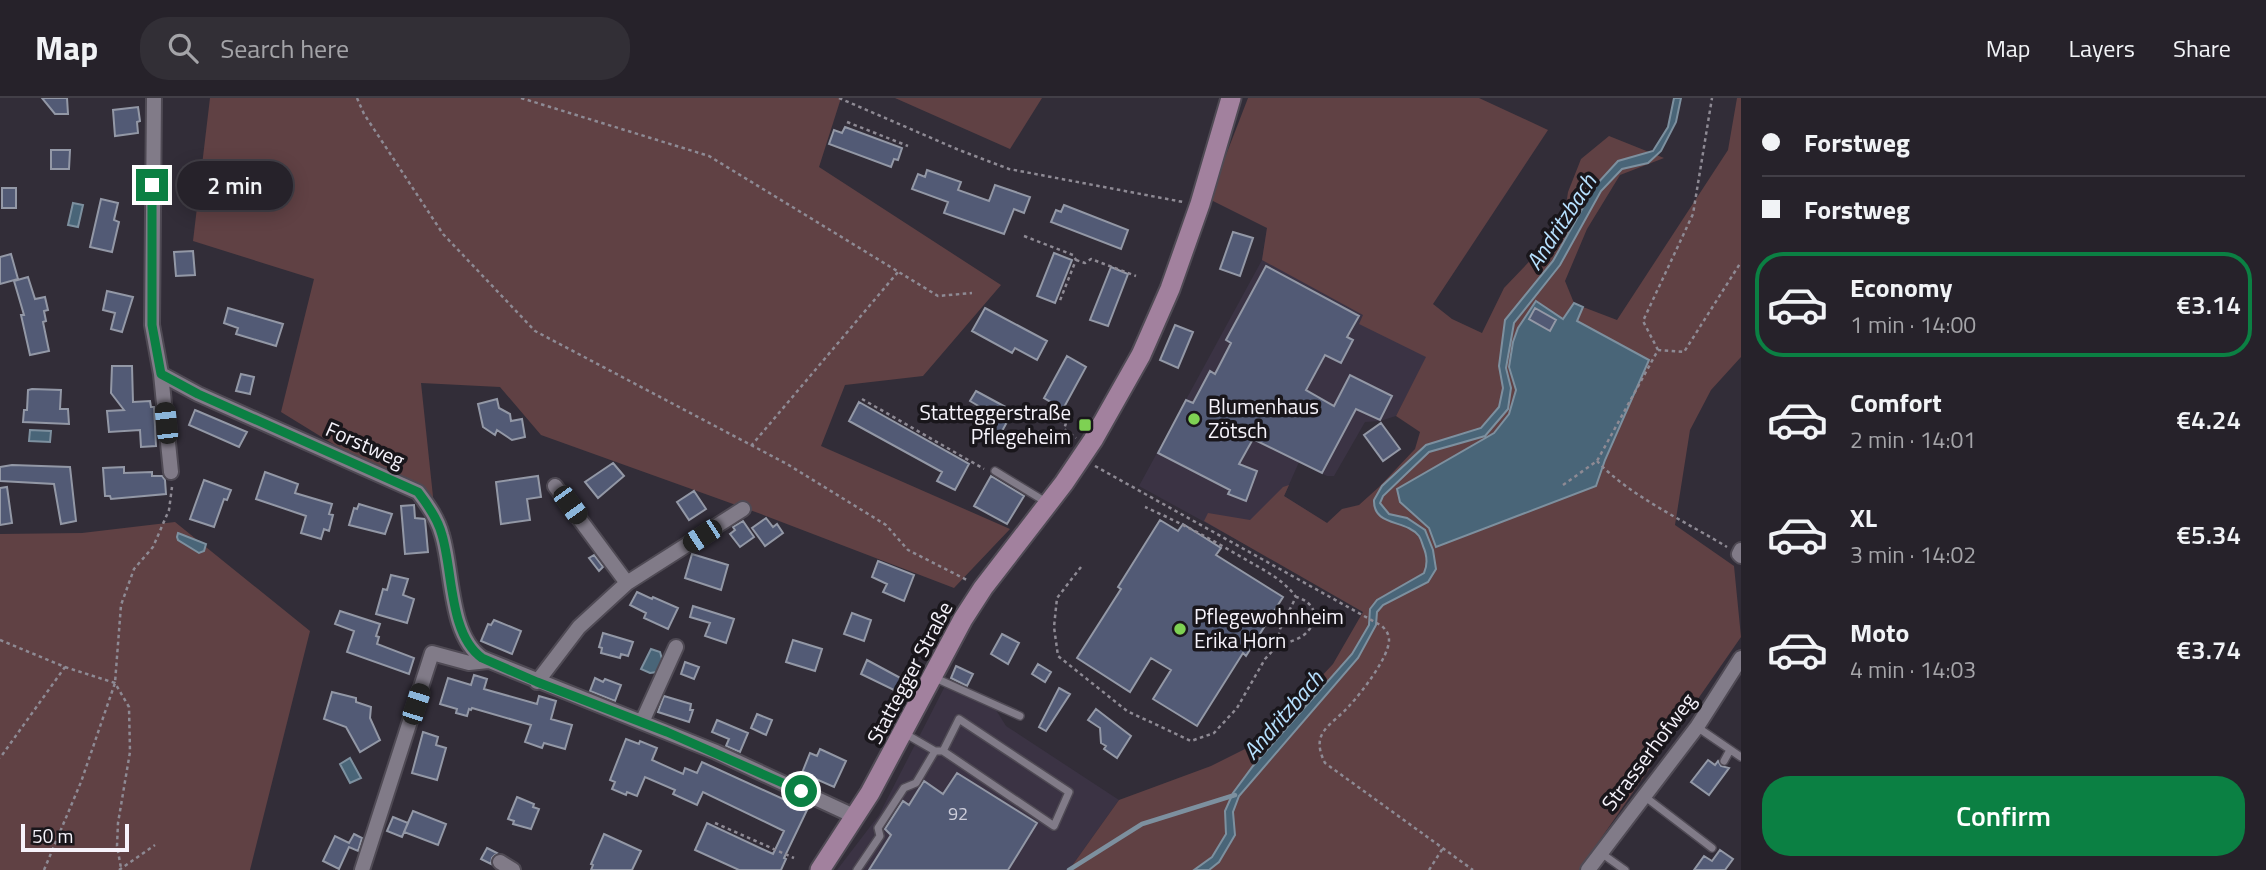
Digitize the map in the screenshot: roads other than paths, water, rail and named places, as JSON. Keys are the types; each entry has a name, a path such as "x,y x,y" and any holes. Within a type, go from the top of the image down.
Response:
{"main road":[{"name":"Stattegger Straße","path":"820,870 856,817 904,733 951,639 983,588 1049,505 1141,355 1170,289 1200,204 1231,98"}],"street":[{"path":"154,98 152,325 161,374 171,472"},
{"name":"Forstweg","path":"161,374 198,394 418,492 432,511 442,535 463,634 477,654 537,682 716,752 856,817"},
{"path":"555,486 627,583"},
{"path":"537,682 579,627 627,583 743,509"},
{"path":"642,722 676,647"},
{"name":"Forstweg","path":"362,870 432,653 469,663 489,661"},
{"name":"Strasserhofweg","path":"1588,870 1697,727 1740,660"}],"lane":[{"path":"995,471 1049,505"},
{"path":"932,677 1020,716"},
{"path":"857,870 880,836 878,828 904,788 916,783 939,751 959,719 1069,792 1054,826 939,751 904,733"},
{"path":"1697,727 1741,757"},
{"path":"1724,761 1730,750"},
{"path":"1643,796 1712,848"},
{"path":"1600,852 1625,870"}],"water":[{"path":"1674,98 1681,98 1676,122 1661,151 1648,163 1622,169 1601,191 1560,265 1514,323 1506,368 1511,388 1508,409 1485,436 1429,452 1383,496 1380,503 1389,514 1407,518 1425,530 1433,550 1436,569 1428,582 1383,605 1377,612 1376,625 1358,658 1239,796 1233,812 1235,835 1219,862 1209,870 1194,870 1212,857 1226,834 1225,811 1233,793 1253,766 1352,654 1369,625 1370,609 1377,600 1424,573 1426,556 1419,536 1406,527 1384,519 1375,509 1374,500 1382,486 1426,445 1481,428 1499,407 1503,388 1499,366 1505,320 1553,261 1595,186 1618,161 1653,151 1668,127"},
{"path":"73,203 83,205 78,227 68,225"},
{"path":"1536,301 1563,319 1574,303 1583,307 1577,321 1649,360 1596,486 1436,547 1429,528 1400,502 1397,489 1494,433 1509,414 1516,390 1509,367 1513,342 1518,328"},
{"path":"30,430 51,431 50,442 29,441"},
{"path":"178,533 206,544 204,551 199,553 178,540"},
{"path":"651,649 660,652 662,659 657,672 650,673 641,669"},
{"path":"350,758 361,778 350,783 340,764"}],"waterway":[{"path":"1069,870 1142,824 1235,795"}],"place":[{"name":"Blumenhaus Zötsch","path":"1194,419"},
{"name":"Statteggerstraße Pflegeheim","path":"1085,425"},
{"name":"Pflegewohnheim Erika Horn","path":"1180,629"}],"water label":[{"name":"Andritzbach","path":"1561,222"},
{"name":"Andritzbach","path":"1283,715"}]}
